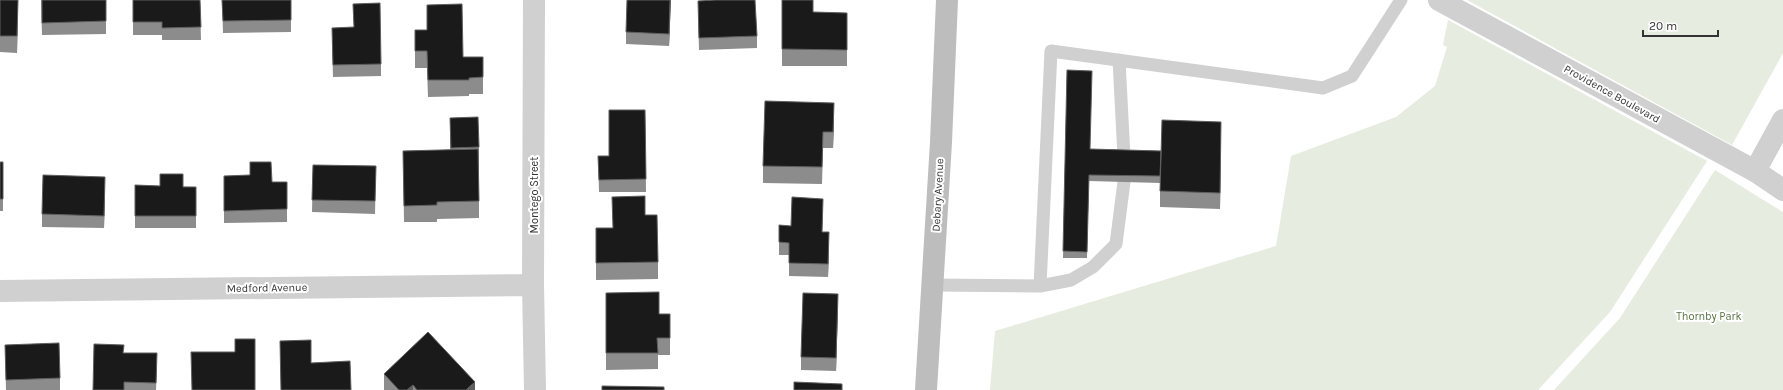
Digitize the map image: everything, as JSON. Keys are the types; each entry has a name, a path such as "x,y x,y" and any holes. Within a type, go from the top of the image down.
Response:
{"main road":[{"name":"Debary Avenue","path":"926,390 933,285 947,0"}],"street":[{"name":"Montego Street","path":"534,0 535,390"},
{"name":"Providence Boulevard","path":"1439,0 1755,171 1783,190"},
{"path":"1755,171 1783,120"},
{"name":"Medford Avenue","path":"0,290 534,285"}],"lane":[{"path":"1040,286 1051,51 1323,88 1352,76 1401,0"},
{"path":"1119,60 1124,157"},
{"path":"933,285 1040,286 1071,280 1093,267 1116,244 1124,182"}],"green space":[{"path":"1467,0 1783,0 1783,53 1732,145"},
{"path":"1448,20 1707,161 1610,312 1538,390 990,390 995,331 1276,246 1291,156 1396,117 1435,86 1447,47 1443,45"},
{"name":"Thornby Park","path":"1715,170 1783,212 1783,390 1554,390 1620,318"}],"building":[{"path":"0,0 18,0 17,36 0,36"},
{"path":"42,0 106,0 106,21 42,23"},
{"path":"133,0 200,0 201,27 162,28 162,22 133,22"},
{"path":"222,0 291,0 291,20 223,21"},
{"path":"627,0 670,0 669,34 626,32"},
{"path":"755,0 757,36 699,38 698,1"},
{"path":"782,0 813,0 813,12 847,13 847,50 782,49"},
{"path":"380,3 381,64 333,65 332,28 354,27 353,4"},
{"path":"462,4 463,57 483,57 483,77 469,78 469,80 428,80 427,51 415,51 415,30 427,30 427,5"},
{"path":"1067,70 1092,71 1090,149 1161,151 1160,176 1089,175 1087,252 1063,251"},
{"path":"765,101 834,103 833,132 823,132 822,167 763,166"},
{"path":"609,110 645,110 646,179 599,180 598,156 609,156"},
{"path":"478,117 479,147 451,148 450,118"},
{"path":"1162,120 1221,122 1220,193 1160,191"},
{"path":"478,149 479,201 437,202 437,205 404,206 403,151"},
{"path":"0,162 3,162 3,199 0,199"},
{"path":"250,162 271,162 272,182 287,182 287,209 224,211 224,176 250,175"},
{"path":"313,165 376,166 375,201 312,200"},
{"path":"160,174 183,174 183,187 196,187 196,216 135,216 135,185 160,186"},
{"path":"43,175 105,177 104,216 42,214"},
{"path":"645,196 645,215 657,215 658,262 596,263 596,228 613,228 612,197"},
{"path":"792,197 823,199 822,232 829,232 828,264 789,263 789,243 779,242 779,225 791,226"},
{"path":"659,292 659,314 670,314 670,338 657,338 658,353 606,353 606,293"},
{"path":"803,293 838,294 836,358 801,357"},
{"path":"428,332 475,382 466,390 417,390 413,385 407,390 399,390 384,374"},
{"path":"235,339 255,339 255,390 192,390 191,352 235,352"},
{"path":"311,340 311,363 350,361 351,390 281,390 280,341"},
{"path":"59,343 60,378 6,380 5,345"},
{"path":"94,344 124,345 123,353 157,353 156,383 124,382 124,390 93,390"},
{"path":"794,382 842,384 842,390 794,390"},
{"path":"602,386 664,387 664,390 602,390"}]}
